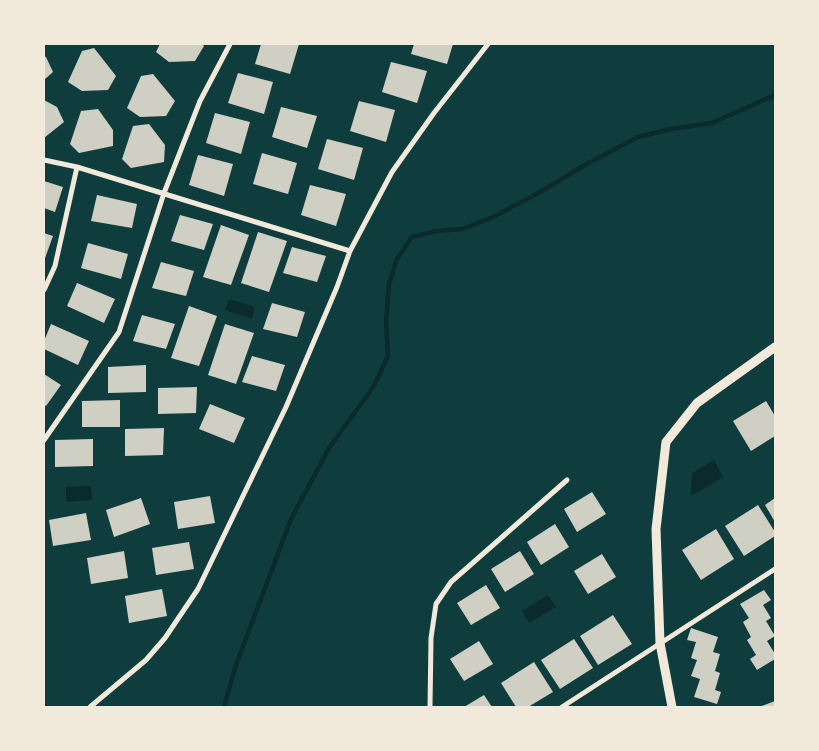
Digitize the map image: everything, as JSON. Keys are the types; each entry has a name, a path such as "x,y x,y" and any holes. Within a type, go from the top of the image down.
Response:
{"street":[{"path":"44,440 119,332 164,193 200,102 230,44"},
{"path":"90,707 146,660 165,638 198,589 286,407 337,287 350,250 392,172 434,112 488,44"},
{"path":"44,160 77,167 350,250"},
{"path":"44,290 55,266 77,167"},
{"path":"672,707 660,643 656,529 666,442 697,403 775,347"},
{"path":"430,707 431,638 436,604 451,582 567,480"},
{"path":"562,707 775,569"}],"water":[{"path":"229,299 255,307 252,319 225,310"},
{"path":"714,460 723,477 691,496 692,473"},
{"path":"91,486 92,500 66,502 66,487"},
{"path":"548,595 556,607 529,623 522,611"}],"building":[{"path":"160,44 202,44 204,46 195,61 169,62 156,52"},
{"path":"261,44 299,44 290,74 255,64"},
{"path":"414,44 453,44 447,64 411,54"},
{"path":"94,48 116,76 108,90 82,91 68,82 82,51"},
{"path":"44,56 53,72 44,80"},
{"path":"391,62 427,71 417,103 382,92"},
{"path":"238,73 273,82 264,114 228,103"},
{"path":"153,74 175,101 166,116 140,117 127,108 141,76"},
{"path":"44,100 57,107 64,122 44,138"},
{"path":"359,101 395,110 386,142 350,131"},
{"path":"281,107 317,116 307,148 272,137"},
{"path":"98,109 113,130 113,146 79,153 70,144 81,111"},
{"path":"215,113 250,122 241,154 206,143"},
{"path":"149,124 165,145 164,162 131,168 122,159 133,126"},
{"path":"327,139 363,148 354,180 318,169"},
{"path":"262,153 297,163 288,194 253,184"},
{"path":"198,155 233,164 224,196 189,185"},
{"path":"44,181 63,187 55,212 44,208"},
{"path":"310,185 346,194 336,226 301,215"},
{"path":"97,195 137,204 132,228 91,221"},
{"path":"180,215 213,224 204,250 171,241"},
{"path":"221,225 249,235 231,285 203,277"},
{"path":"258,232 287,241 269,292 241,283"},
{"path":"44,233 53,236 44,261"},
{"path":"88,243 128,254 121,279 81,268"},
{"path":"292,247 326,256 317,282 283,273"},
{"path":"161,262 194,271 186,296 152,288"},
{"path":"77,283 115,299 104,323 67,306"},
{"path":"272,303 305,312 297,337 263,329"},
{"path":"189,306 217,316 199,366 171,358"},
{"path":"142,315 175,324 166,349 133,341"},
{"path":"51,324 89,341 78,365 44,349 44,341"},
{"path":"225,324 254,333 236,384 208,375"},
{"path":"252,356 285,365 276,391 242,382"},
{"path":"146,365 146,392 108,393 108,367"},
{"path":"44,374 61,385 46,406 44,405"},
{"path":"197,387 196,413 158,414 158,388"},
{"path":"120,400 120,427 82,427 82,401"},
{"path":"766,401 775,416 775,436 751,451 733,421"},
{"path":"210,404 245,418 234,443 199,429"},
{"path":"164,428 163,455 125,456 125,429"},
{"path":"93,439 93,466 55,467 55,440"},
{"path":"592,492 606,514 577,532 564,509"},
{"path":"210,496 215,523 178,529 174,502"},
{"path":"141,498 150,524 114,537 106,510"},
{"path":"775,498 775,522 765,505"},
{"path":"758,505 775,532 775,536 744,556 725,526"},
{"path":"86,513 91,540 53,546 49,520"},
{"path":"555,524 569,547 541,565 527,542"},
{"path":"716,529 734,559 701,580 682,550"},
{"path":"189,542 194,569 156,575 152,548"},
{"path":"124,551 128,578 91,584 87,558"},
{"path":"520,551 534,574 505,592 491,569"},
{"path":"602,554 616,577 588,594 574,571"},
{"path":"486,585 500,608 471,625 457,603"},
{"path":"162,589 167,616 129,623 125,596"},
{"path":"764,590 771,600 763,605 771,618 766,621 775,636 767,641 775,654 775,659 757,670 750,659 756,655 747,640 751,637 743,622 749,618 740,604"},
{"path":"613,615 632,644 598,665 580,636"},
{"path":"691,628 718,637 713,652 720,654 715,671 720,673 715,690 721,692 717,704 694,697 700,679 691,676 697,660 691,658 696,642 687,640"},
{"path":"574,639 593,668 560,689 541,660"},
{"path":"479,641 493,664 464,681 450,659"},
{"path":"534,662 553,692 528,707 516,707 501,683"},
{"path":"484,695 492,707 464,707"},
{"path":"775,701 775,707 759,707"}],"waterway":[{"path":"224,707 236,665 291,519 329,448 374,386 388,356 386,321 389,284 397,259 412,237 436,231 463,229 495,216 638,137 671,129 712,123 775,95"}]}
